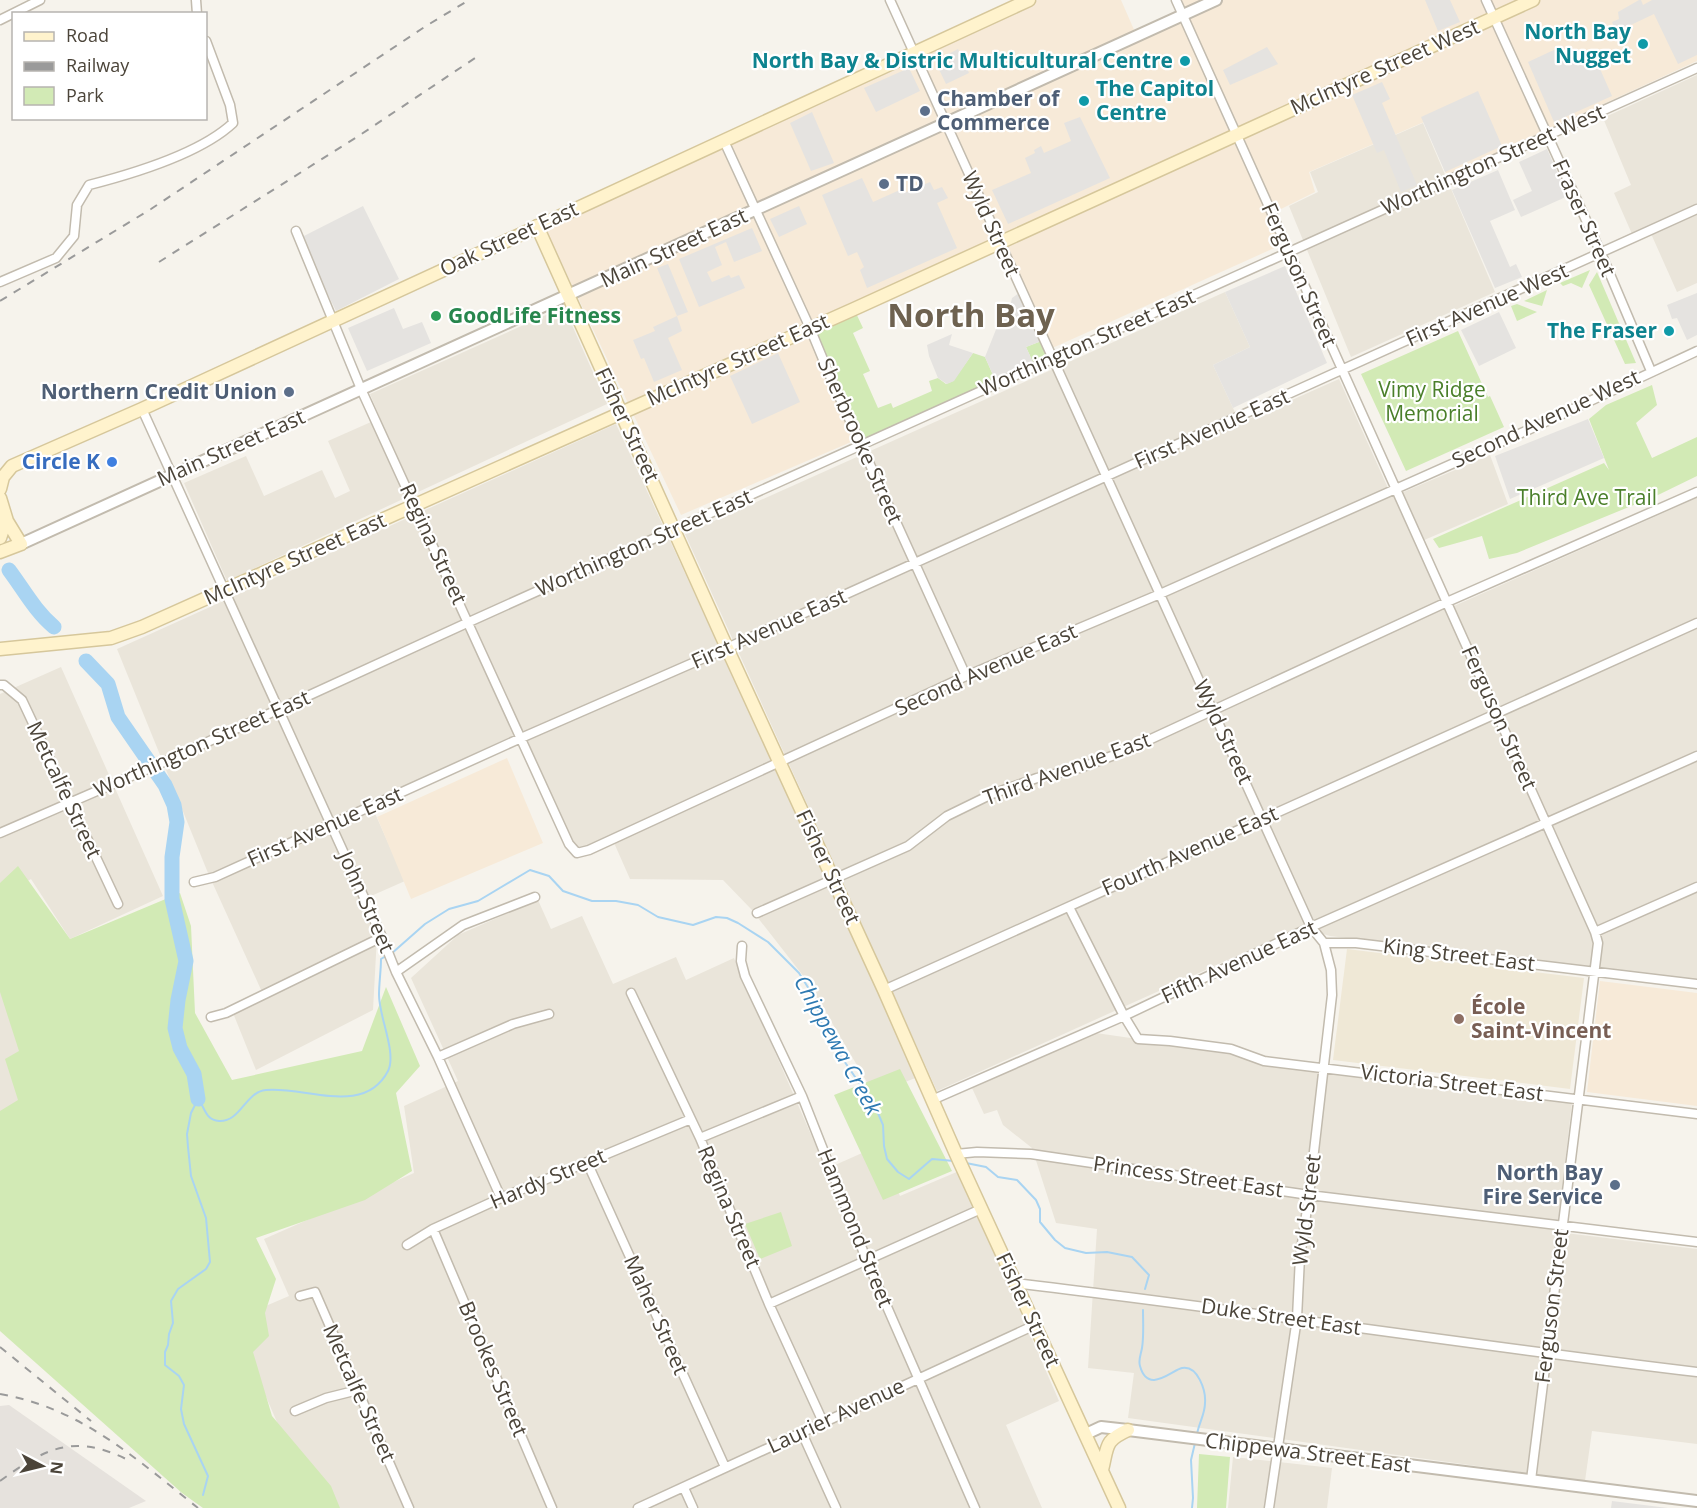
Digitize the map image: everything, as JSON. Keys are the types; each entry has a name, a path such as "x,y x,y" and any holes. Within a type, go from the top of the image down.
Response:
{"main road":[{"name":"Oak Street East","path":"0,489 3,477 12,466 142,409 1029,0"},
{"name":"McIntyre Street West","path":"1236,135 1533,0"},
{"name":"McIntyre Street East","path":"0,649 111,638 142,627 1236,135"},
{"name":"Fisher Street","path":"537,226 884,990 957,1157 1119,1508"},
{"path":"2,504 7,521 21,544"},
{"path":"0,538 3,529 2,504"},
{"name":"Main Street East","path":"0,552 21,544"},
{"path":"1102,1470 1108,1443 1114,1436 1128,1430"}],"street":[{"path":"16,12 40,0"},
{"name":"Wyld Street","path":"890,0 1311,927 1324,943 1330,970 1332,995 1300,1257 1297,1318 1269,1508"},
{"name":"Ferguson Street","path":"1176,0 1598,943 1531,1480"},
{"name":"Main Street East","path":"21,544 1216,0"},
{"name":"Fraser Street","path":"1486,0 1601,253 1651,371"},
{"path":"0,282 56,258 74,236 77,205 89,185 120,177 201,145 221,134 233,123 230,105 207,44"},
{"name":"Worthington Street West","path":"1288,252 1697,68"},
{"name":"Sherbrooke Street","path":"724,141 966,676"},
{"name":"First Avenue West","path":"1342,370 1697,209"},
{"name":"Regina Street","path":"296,231 362,389 568,844 577,853"},
{"name":"Worthington Street East","path":"0,833 166,761 1288,252"},
{"name":"Second Avenue West","path":"1395,488 1697,351"},
{"name":"First Avenue East","path":"194,882 215,877 1342,370"},
{"name":"John Street","path":"142,409 396,972 438,1057 501,1198"},
{"name":"Second Avenue East","path":"577,853 590,850 966,676 1160,594 1395,488"},
{"name":"Third Avenue East","path":"757,913 908,846 947,816 992,794 1037,778 1080,768 1125,751 1447,602 1697,492"},
{"name":"Fourth Avenue East","path":"884,990 1697,623"},
{"name":"Metcalfe Street","path":"0,685 4,685 22,700 118,904"},
{"name":"Fifth Avenue East","path":"932,1100 1124,1016 1311,927 1697,756"},
{"path":"1595,932 1697,887"},
{"path":"396,972 463,925 535,897"},
{"path":"1069,907 1124,1016"},
{"path":"210,1017 226,1013 383,939"},
{"name":"King Street East","path":"1324,943 1356,943 1697,984"},
{"name":"Hammond Street","path":"742,946 741,961 745,976 802,1096 867,1261 975,1508"},
{"name":"Regina Street","path":"631,993 692,1119 769,1304 823,1422"},
{"path":"438,1057 513,1024 549,1014"},
{"name":"Victoria Street East","path":"1124,1016 1138,1040 1170,1041 1231,1049 1264,1061 1697,1114"},
{"path":"700,1138 802,1096"},
{"name":"Hardy Street","path":"407,1245 434,1229 501,1198 692,1119"},
{"name":"Princess Street East","path":"957,1157 977,1152 1031,1154 1309,1195 1697,1242"},
{"name":"Maher Street","path":"587,1162 725,1467"},
{"path":"769,1304 981,1209"},
{"name":"Brookes Street","path":"434,1229 552,1508"},
{"name":"Duke Street East","path":"1015,1283 1697,1372"},
{"name":"Metcalfe Street","path":"300,1296 315,1292 409,1508"},
{"name":"Laurier Avenue","path":"638,1508 1035,1325"},
{"path":"296,1411 326,1398 358,1390"},
{"name":"Chippewa Street East","path":"1086,1434 1101,1427 1697,1501"},
{"path":"802,1433 836,1508"},
{"path":"684,1488 693,1508"}],"shaded area":[{"path":"1038,0 1121,0 1135,32 1185,8 1182,0 1697,0 1697,61 1447,176 1424,122 1309,172 1315,192 1269,215 1281,245 1048,350 999,242 811,328 858,439 681,515 545,228"},
{"path":"1425,0 1450,0 1460,22 1438,31"},
{"path":"1639,0 1643,5 1652,0 1697,0 1697,55 1678,64 1654,14 1616,32 1612,22 1619,19 1618,12"},
{"path":"1267,47 1278,64 1230,85 1223,70"},
{"path":"958,49 969,73 946,84 935,61"},
{"path":"1556,49 1559,57 1573,51 1576,59 1583,56 1586,64 1596,60 1612,96 1554,122 1528,62"},
{"path":"909,68 920,91 876,112 864,88"},
{"path":"1697,75 1697,283 1677,292 1648,227 1632,234 1614,193 1631,185 1603,118"},
{"path":"1382,82 1390,99 1382,103 1417,185 1401,192 1384,150 1377,153 1352,95"},
{"path":"1478,91 1502,146 1445,172 1421,117"},
{"path":"812,112 834,163 811,171 790,123"},
{"path":"1080,117 1110,178 1008,224 992,190 1031,173 1025,158 1035,153 1034,150 1041,146 1044,153 1071,141 1064,123"},
{"path":"1423,123 1495,292 1351,357 1289,206 1318,192 1310,172"},
{"path":"1547,149 1568,196 1521,217 1513,200 1532,191 1519,162"},
{"path":"1498,170 1515,210 1490,221 1510,267 1516,264 1522,277 1495,288 1452,190"},
{"path":"862,178 873,202 902,189 904,193 930,182 934,190 942,187 948,198 937,203 957,248 867,288 860,270 864,267 857,252 848,256 822,195"},
{"path":"363,206 399,279 336,311 300,238"},
{"path":"799,206 807,224 779,237 770,219"},
{"path":"752,228 762,251 734,262 726,242 715,247 722,265 707,272 712,282 729,275 731,278 739,275 745,288 699,307 679,259"},
{"path":"668,264 688,312 677,316 657,268"},
{"path":"1285,266 1327,363 1233,408 1213,365 1250,347 1225,292"},
{"path":"1022,291 1044,340 1026,347 1035,367 997,384 985,357 999,322 995,320 999,313 1010,307 1012,298"},
{"path":"1225,292 1250,347 1213,365 1240,423 1339,379 1392,497 1490,455 1508,504 1415,544 1445,610 1697,498 1697,981 1330,936 1301,927 937,1091 685,534"},
{"path":"1697,293 1697,335 1687,340 1677,318 1672,319 1667,305"},
{"path":"564,307 607,404 227,581 184,483 246,456 264,496 322,470 335,498 350,491 328,441 380,418 370,394"},
{"path":"394,308 403,329 422,322 431,343 367,371 348,328"},
{"path":"1499,312 1516,348 1479,366 1461,330"},
{"path":"677,316 682,331 668,338 682,370 654,382 633,340 655,331 653,327"},
{"path":"952,334 949,345 973,353 954,381 947,384 938,378 927,345"},
{"path":"778,353 800,402 752,424 730,376"},
{"path":"1588,419 1604,458 1510,499 1495,456"},
{"path":"616,424 918,1077 874,1094 808,982 751,909 723,880 630,879 611,836 572,852 521,732 370,802 405,881 362,900 377,936 373,1010 256,1070 231,1008 262,992 208,873 117,649"},
{"path":"61,667 163,896 70,939 31,879 0,897 0,694"},
{"path":"507,758 543,843 411,899 377,817"},
{"path":"538,900 551,929 582,916 613,984 676,957 686,980 734,958 826,1169 878,1146 900,1196 959,1171 1059,1401 1006,1425 1042,1508 314,1508 233,1320 289,1296 264,1239 414,1173 404,1106 458,1081 411,978 458,935"},
{"name":"École Saint-Vincent","path":"1347,949 1584,978 1570,1089 1333,1060"},
{"path":"0,981 41,1090 0,1115"},
{"path":"1600,981 1697,993 1697,1106 1587,1092"},
{"path":"1096,1033 1572,1102 1557,1232 1697,1249 1697,1444 1592,1431 1585,1481 1128,1418 1134,1373 1088,1368 1097,1229 1056,1223 1032,1148 1003,1125 997,1110 984,1114 972,1088"},
{"path":"9,1405 146,1501 129,1508 0,1508 0,1406"},
{"path":"1233,1457 1332,1468 1327,1508 1228,1508"},
{"path":"1612,1501 1668,1508 1611,1508"}],"green space":[{"path":"1590,270 1582,288 1571,283 1563,286 1560,283"},
{"path":"1597,272 1636,363 1625,364 1589,285"},
{"path":"1547,290 1542,306 1524,301"},
{"path":"1517,304 1537,312 1517,321 1511,306"},
{"path":"854,309 863,328 853,333 870,371 863,374 878,408 891,403 893,408 932,391 929,381 938,378 946,384 953,381 973,353 985,357 997,384 862,446 810,328"},
{"name":"Vimy Ridge Memorial","path":"1458,331 1504,427 1406,471 1361,374"},
{"path":"1044,340 1052,359 1035,367 1026,347"},
{"name":"Third Ave Trail","path":"1652,385 1657,405 1636,423 1652,458 1697,437 1697,476 1658,495 1517,553 1489,559 1482,536 1439,548 1433,539 1604,463 1609,470 1589,419 1606,405"},
{"path":"18,866 70,939 180,893 191,926 195,1013 232,1080 362,1051 386,987 420,1066 396,1093 412,1171 365,1200 256,1238 276,1279 265,1313 269,1336 253,1352 272,1416 331,1486 340,1508 203,1508 182,1493 0,1331 0,1111 18,1100 5,1059 19,1051 0,992 0,883"},
{"path":"900,1069 952,1171 883,1200 834,1095"},
{"path":"781,1212 792,1246 760,1259 745,1224"},
{"path":"1199,1454 1230,1457 1226,1508 1197,1508"}],"waterway":[{"name":"Chippewa Creek","path":"9,570 35,607 54,627"},
{"name":"Chippewa Creek","path":"86,661 108,684 118,717 165,785 174,805 177,822 172,857 172,899 186,961 175,1028 180,1048 194,1074 198,1099"},
{"name":"Chippewa Creek","path":"391,954 425,924 449,909 478,901 530,870 549,876 563,891 592,901 616,901 638,905 658,917 693,925 716,917 727,918 768,942 799,973 814,997 822,1025 826,1028 829,1039 875,1106 883,1125 887,1159 898,1172 909,1179 932,1159 954,1161"},
{"name":"Chippewa Creek","path":"198,1099 208,1116 219,1121 233,1117 253,1096 266,1090 349,1096 364,1093 377,1085 388,1071 390,1063 389,1045 379,995 381,959 386,956"},
{"path":"198,1099 191,1113 187,1134 191,1176 206,1218 210,1262 206,1269 178,1289 171,1301 173,1323 165,1352 165,1365 179,1376 184,1385 181,1409 184,1424 208,1476 203,1495"},
{"name":"Chippewa Creek","path":"966,1163 986,1167 998,1177 1017,1180 1036,1200 1040,1209 1040,1222 1065,1248 1086,1253 1107,1252 1132,1257 1149,1275 1145,1289"},
{"name":"Chippewa Creek","path":"1143,1310 1140,1366 1144,1374 1154,1380 1182,1368 1188,1368 1197,1375 1204,1392 1205,1403 1197,1434"},
{"name":"Chippewa Creek","path":"1192,1508 1191,1460 1195,1443"}],"railway":[{"path":"0,301 151,209 426,26 469,0"},
{"path":"159,262 360,135 481,54"},
{"path":"0,1347 91,1421"},
{"path":"0,1394 29,1401 82,1423 129,1454 198,1508"},
{"path":"0,1481 31,1460 60,1448 90,1447 126,1459"}],"place":[{"name":"North Bay Nugget","path":"1643,44"},
{"name":"North Bay & Distric Multicultural Centre","path":"1185,61"},
{"name":"The Capitol Centre","path":"1084,101"},
{"name":"Chamber of Commerce","path":"925,111"},
{"name":"TD","path":"884,184"},
{"name":"GoodLife Fitness","path":"436,316"},
{"name":"The Fraser","path":"1669,331"},
{"name":"Northern Credit Union","path":"289,392"},
{"name":"Circle K","path":"112,462"},
{"name":"École Saint-Vincent","path":"1459,1019"},
{"name":"North Bay Fire Service","path":"1615,1185"}],"district":[{"name":"North Bay","path":"971,315"}]}
